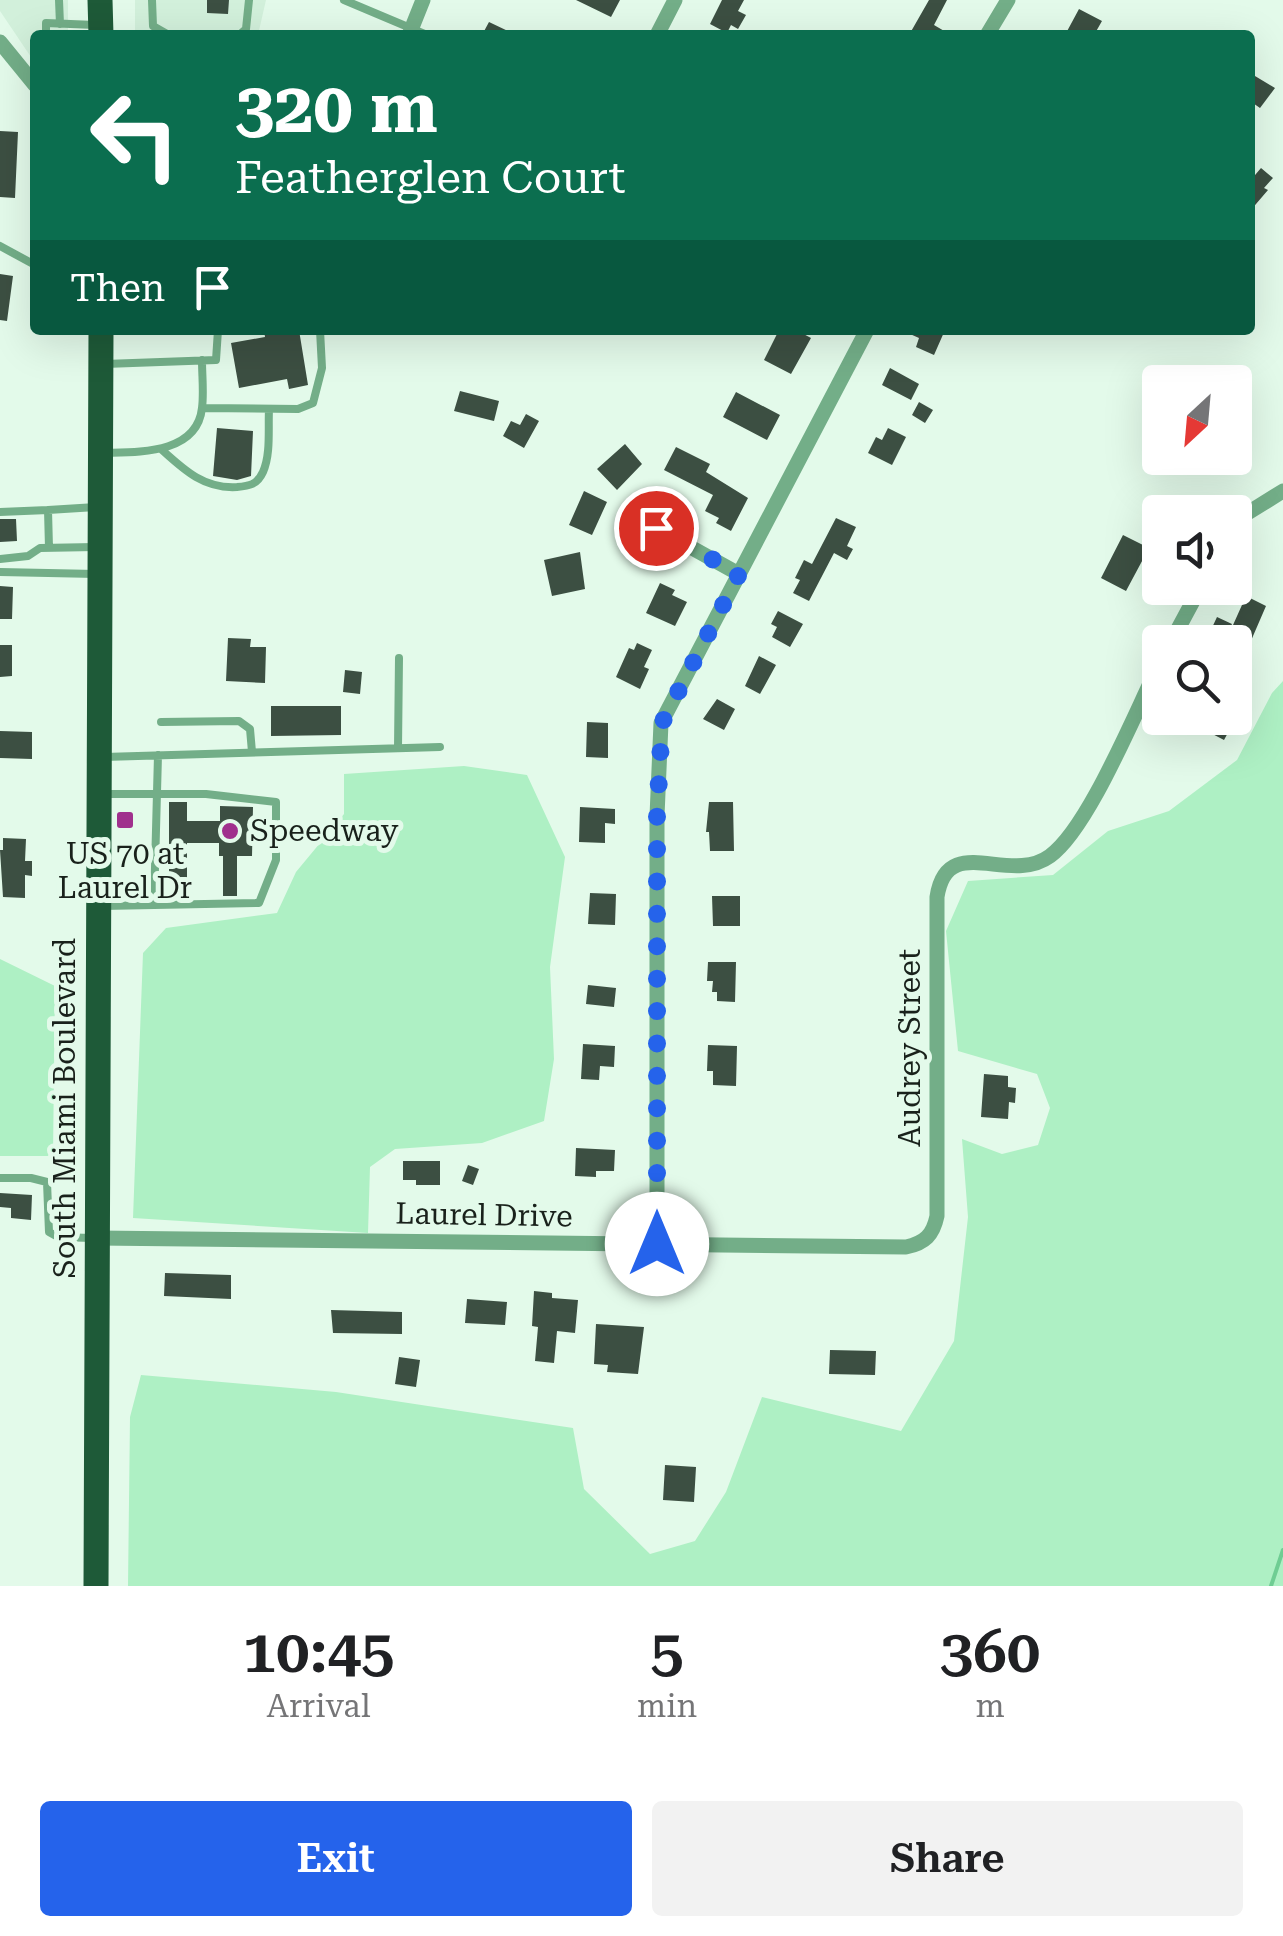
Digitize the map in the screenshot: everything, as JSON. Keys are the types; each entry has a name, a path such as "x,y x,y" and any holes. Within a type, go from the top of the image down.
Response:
{"highway":[{"name":"South Miami Boulevard","path":"96,1586 101,335"}],"street":[{"path":"417,30 424,0"},
{"path":"660,30 676,0"},
{"path":"992,30 1008,0"},
{"path":"0,42 30,80"},
{"path":"657,1244 657,816 662,723 864,335"},
{"path":"1252,510 1283,491"},
{"path":"656,528 739,574"},
{"name":"Audrey Street","path":"928,1238 937,1216 937,897 942,877 955,863 1023,868 1042,862 1066,843 1078,827 1142,699"},
{"name":"Laurel Drive","path":"97,1238 906,1246 928,1238"}],"lane":[{"path":"59,0 60,24"},
{"path":"152,0 154,26 160,30"},
{"path":"245,30 249,0"},
{"path":"344,0 412,30"},
{"path":"46,30 46,24 100,20"},
{"path":"0,246 30,262"},
{"path":"100,364 216,360 218,335"},
{"path":"202,408 298,409 313,403 322,368 320,335"},
{"path":"100,453 161,449 194,429 202,408 202,360"},
{"path":"161,449 187,473 210,484 220,488 252,486 261,477 267,460 269,408"},
{"path":"0,512 100,506"},
{"path":"48,510 49,548"},
{"path":"0,560 28,556 40,548 100,548"},
{"path":"0,572 100,574"},
{"path":"398,748 400,658"},
{"path":"162,722 239,722 250,728 252,752"},
{"path":"99,757 440,747"},
{"path":"154,905 158,755"},
{"path":"98,906 259,903 276,860 276,802 206,794 99,794"},
{"path":"0,1178 47,1182 49,1232 58,1237 97,1238"}],"shaded area":[{"path":"0,0 68,0 68,30 30,30 30,56 0,11"},
{"path":"135,0 266,0 259,30 135,30"}],"green space":[{"path":"1283,681 1283,1586 128,1586 130,1417 141,1375 336,1392 573,1428 584,1489 650,1554 695,1541 726,1492 762,1397 901,1431 954,1341 968,1217 962,1139 1002,1154 1038,1145 1050,1108 1037,1074 958,1051 946,931 968,881 1053,875 1108,831 1169,811 1237,760 1272,693"},
{"path":"464,766 527,775 565,857 550,967 554,1059 544,1121 482,1143 395,1149 370,1167 368,1233 133,1218 143,953 166,928 277,913 296,872 344,814 344,774"},
{"path":"0,959 55,986 53,1156 0,1156"}],"building":[{"path":"207,0 229,0 228,14 207,13"},
{"path":"576,0 620,0 611,17"},
{"path":"722,0 744,0 738,11 746,15 738,29 731,25 728,30 721,30 710,24"},
{"path":"929,0 947,0 934,25 942,30 912,30"},
{"path":"1079,9 1102,21 1097,30 1068,30"},
{"path":"489,22 506,30 485,30"},
{"path":"1255,76 1275,88 1260,108 1255,104"},
{"path":"0,131 18,132 15,198 0,197"},
{"path":"1261,168 1273,178 1255,205 1255,175"},
{"path":"0,274 13,276 7,321 0,320"},
{"path":"300,335 308,385 289,389 287,379 239,388 231,343"},
{"path":"776,335 811,338 791,374 764,360"},
{"path":"912,335 943,335 934,355 916,347 919,338"},
{"path":"890,368 919,384 911,400 882,385"},
{"path":"460,391 499,401 494,421 454,411"},
{"path":"736,392 780,415 767,440 723,417"},
{"path":"919,402 933,410 925,423 912,415"},
{"path":"526,414 539,421 524,448 503,436 511,421 520,425"},
{"path":"217,428 253,431 251,476 237,480 213,476"},
{"path":"888,428 906,437 892,465 868,453 876,437 882,440"},
{"path":"625,444 642,464 617,490 597,469"},
{"path":"676,447 710,464 706,472 748,498 731,531 705,511 713,495 664,470"},
{"path":"584,491 607,502 592,535 569,525"},
{"path":"836,518 856,527 847,546 853,549 847,560 834,553 809,601 793,593 800,580 795,578 804,560 812,564"},
{"path":"0,519 16,519 17,541 0,542"},
{"path":"1123,535 1142,544 1142,561 1126,591 1101,578"},
{"path":"580,552 585,589 552,596 544,560"},
{"path":"660,583 687,602 675,626 646,613"},
{"path":"0,586 13,587 12,619 0,619"},
{"path":"1252,599 1266,606 1252,638 1252,625 1233,625 1242,605 1252,605"},
{"path":"778,611 803,624 790,647 772,637 777,627 771,624"},
{"path":"1217,617 1232,624 1232,625 1213,625"},
{"path":"228,638 251,639 250,647 266,647 265,683 226,681"},
{"path":"637,643 652,650 640,689 616,677 629,648 634,650"},
{"path":"0,645 12,645 12,676 0,677"},
{"path":"759,656 776,665 760,694 745,686"},
{"path":"345,670 362,672 360,694 343,692"},
{"path":"717,699 735,709 724,730 703,719"},
{"path":"271,706 341,706 341,735 271,736"},
{"path":"587,722 608,723 608,758 586,757"},
{"path":"0,731 32,732 32,759 0,758"},
{"path":"169,802 187,802 187,821 220,821 220,806 253,807 252,856 237,856 237,896 223,896 223,856 219,856 219,843 187,843 187,884 169,883"},
{"path":"709,802 733,802 734,851 710,851 706,832"},
{"path":"580,807 615,809 615,824 605,823 605,843 579,842"},
{"path":"3,838 26,839 25,861 32,861 32,876 25,875 25,898 3,897"},
{"path":"590,893 616,894 615,925 588,924"},
{"path":"712,896 740,896 740,926 713,926"},
{"path":"708,962 736,962 735,1002 717,1001 717,992 712,992 713,981 707,981"},
{"path":"588,985 616,988 614,1007 586,1004"},
{"path":"583,1044 615,1046 614,1067 600,1066 599,1080 581,1079"},
{"path":"708,1045 737,1046 736,1086 713,1085 713,1071 707,1071"},
{"path":"984,1074 1008,1076 1008,1087 1016,1088 1015,1103 1009,1102 1008,1119 981,1117"},
{"path":"576,1148 615,1150 614,1171 596,1171 596,1177 575,1176"},
{"path":"403,1161 440,1161 440,1185 416,1185 416,1180 403,1180"},
{"path":"468,1165 479,1169 473,1185 462,1181"},
{"path":"0,1193 32,1195 31,1220 11,1218 11,1208 0,1207"},
{"path":"165,1273 231,1275 231,1299 164,1296"},
{"path":"534,1291 552,1293 552,1298 578,1300 575,1333 557,1331 554,1363 535,1361 538,1327 532,1326"},
{"path":"467,1299 507,1302 505,1325 465,1323"},
{"path":"331,1310 402,1312 402,1334 333,1333"},
{"path":"596,1324 644,1327 638,1374 607,1372 608,1365 594,1364"},
{"path":"830,1350 876,1351 875,1375 829,1374"},
{"path":"399,1357 420,1360 416,1387 395,1384"},
{"path":"665,1465 696,1467 694,1502 663,1500"}],"waterway":[{"path":"1271,1586 1283,1550"}],"place":[{"name":"US 70 at Laurel Dr","path":"125,820"},
{"name":"Speedway","path":"230,831"}],"route":[{"path":"656,528 739,574 662,723 657,816 657,1244"}]}
